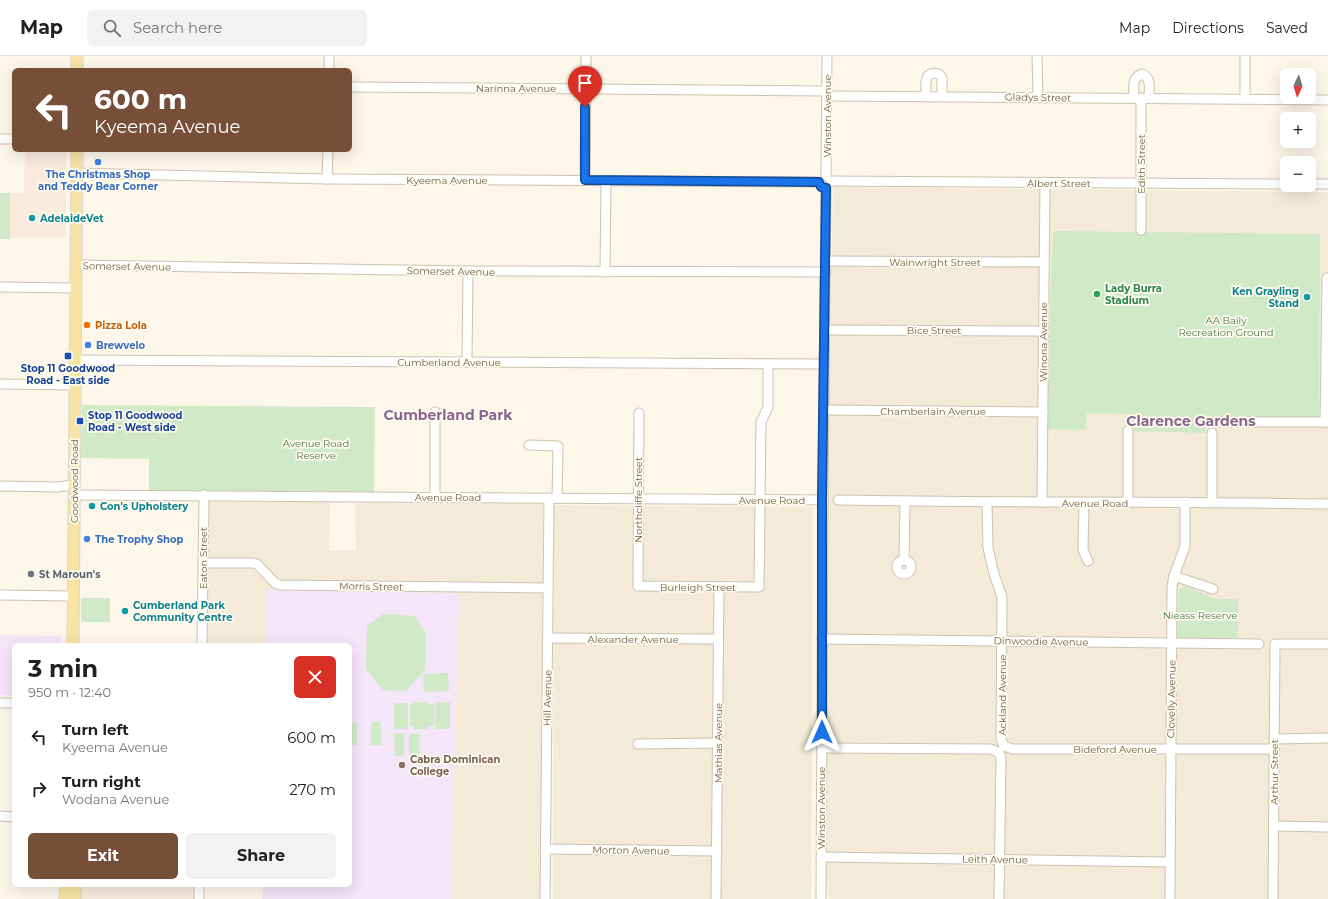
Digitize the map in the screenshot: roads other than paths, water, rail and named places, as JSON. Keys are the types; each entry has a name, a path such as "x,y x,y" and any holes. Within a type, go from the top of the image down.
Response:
{"main road":[{"path":"77,56 77,68"},
{"name":"Goodwood Road","path":"73,643 76,152"},
{"path":"65,899 66,887"},
{"path":"75,887 75,899"}],"street":[{"path":"329,56 329,68"},
{"path":"585,180 586,56"},
{"name":"Winston Avenue","path":"821,899 822,500 828,182 827,56"},
{"path":"1037,56 1038,97"},
{"path":"1245,56 1245,99"},
{"path":"926,96 926,78 933,72 939,74 942,78 942,96"},
{"name":"Narinna Avenue","path":"352,87 827,93"},
{"name":"Gladys Street","path":"827,93 926,96 1328,100"},
{"name":"Edith Street","path":"1141,98 1141,230"},
{"path":"0,139 12,139"},
{"path":"327,179 328,152"},
{"name":"Kyeema Avenue","path":"76,173 327,179 606,181 819,182 820,177 828,182"},
{"path":"605,272 606,181"},
{"name":"Albert Street","path":"828,182 1280,184"},
{"name":"Winona Avenue","path":"1042,502 1045,182"},
{"path":"1316,184 1328,184"},
{"name":"Wainwright Street","path":"826,261 1044,262"},
{"name":"Somerset Avenue","path":"76,265 468,271 826,272"},
{"path":"467,362 468,271"},
{"path":"1212,422 1327,422 1327,278"},
{"path":"0,287 75,288"},
{"name":"Bice Street","path":"825,330 1043,331"},
{"name":"Cumberland Avenue","path":"75,360 824,364"},
{"path":"760,500 761,422 768,407 768,364"},
{"path":"0,384 75,385"},
{"name":"Chamberlain Avenue","path":"824,410 1043,412"},
{"path":"435,412 435,497"},
{"name":"Northcliffe Street","path":"638,586 639,413"},
{"path":"1128,431 1128,502"},
{"path":"1212,433 1212,502"},
{"name":"Hill Avenue","path":"529,445 558,446 553,498 548,588 545,899"},
{"name":"Avenue Road","path":"0,486 57,486 74,490 204,495 822,500"},
{"name":"Eaton Street","path":"202,643 204,495"},
{"name":"Burleigh Street","path":"638,586 759,587 760,500"},
{"name":"Avenue Road","path":"838,500 1328,504"},
{"path":"904,560 905,501"},
{"name":"Ackland Avenue","path":"988,502 988,548 994,574 1002,597 998,899"},
{"name":"Clovelly Avenue","path":"1170,899 1169,862 1172,587 1174,576 1185,546 1185,502"},
{"path":"1084,503 1083,550 1088,561"},
{"name":"Morris Street","path":"203,563 257,564 275,583 280,585 548,588"},
{"path":"1174,576 1213,589"},
{"name":"Mathias Avenue","path":"716,899 719,587"},
{"path":"0,595 73,596"},
{"name":"Alexander Avenue","path":"548,638 718,639"},
{"name":"Dinwoodie Avenue","path":"822,639 1259,644"},
{"name":"Arthur Street","path":"1273,899 1275,644 1328,644"},
{"path":"0,702 12,703"},
{"path":"1275,739 1328,738"},
{"path":"638,744 718,743"},
{"name":"Bideford Avenue","path":"822,748 1274,749"},
{"path":"0,816 12,816"},
{"path":"1274,826 1328,827"},
{"name":"Morton Avenue","path":"545,849 717,851"},
{"name":"Leith Avenue","path":"821,857 1169,862"},
{"path":"199,887 199,899"}],"place":[{"name":"The Christmas Shop and Teddy Bear Corner","path":"98,162"},
{"name":"AdelaideVet","path":"32,218"},
{"name":"Lady Burra Stadium","path":"1097,294"},
{"name":"Ken Grayling Stand","path":"1307,297"},
{"name":"Pizza Lola","path":"87,325"},
{"name":"Brewvelo","path":"88,345"},
{"name":"Stop 11 Goodwood Road - East side","path":"68,356"},
{"name":"Stop 11 Goodwood Road - West side","path":"80,421"},
{"name":"Con's Upholstery","path":"92,506"},
{"name":"The Trophy Shop","path":"87,539"},
{"name":"St Maroun's","path":"31,574"},
{"name":"Cumberland Park Community Centre","path":"125,611"},
{"name":"Cabra Dominican College","path":"402,765"}],"district":[{"name":"Cumberland Park","path":"448,415"},
{"name":"Clarence Gardens","path":"1191,421"}],"park label":[{"name":"AA Baily Recreation Ground","path":"1226,326"},
{"name":"Avenue Road Reserve","path":"316,448"},
{"name":"Nieass Reserve","path":"1200,615"}]}
